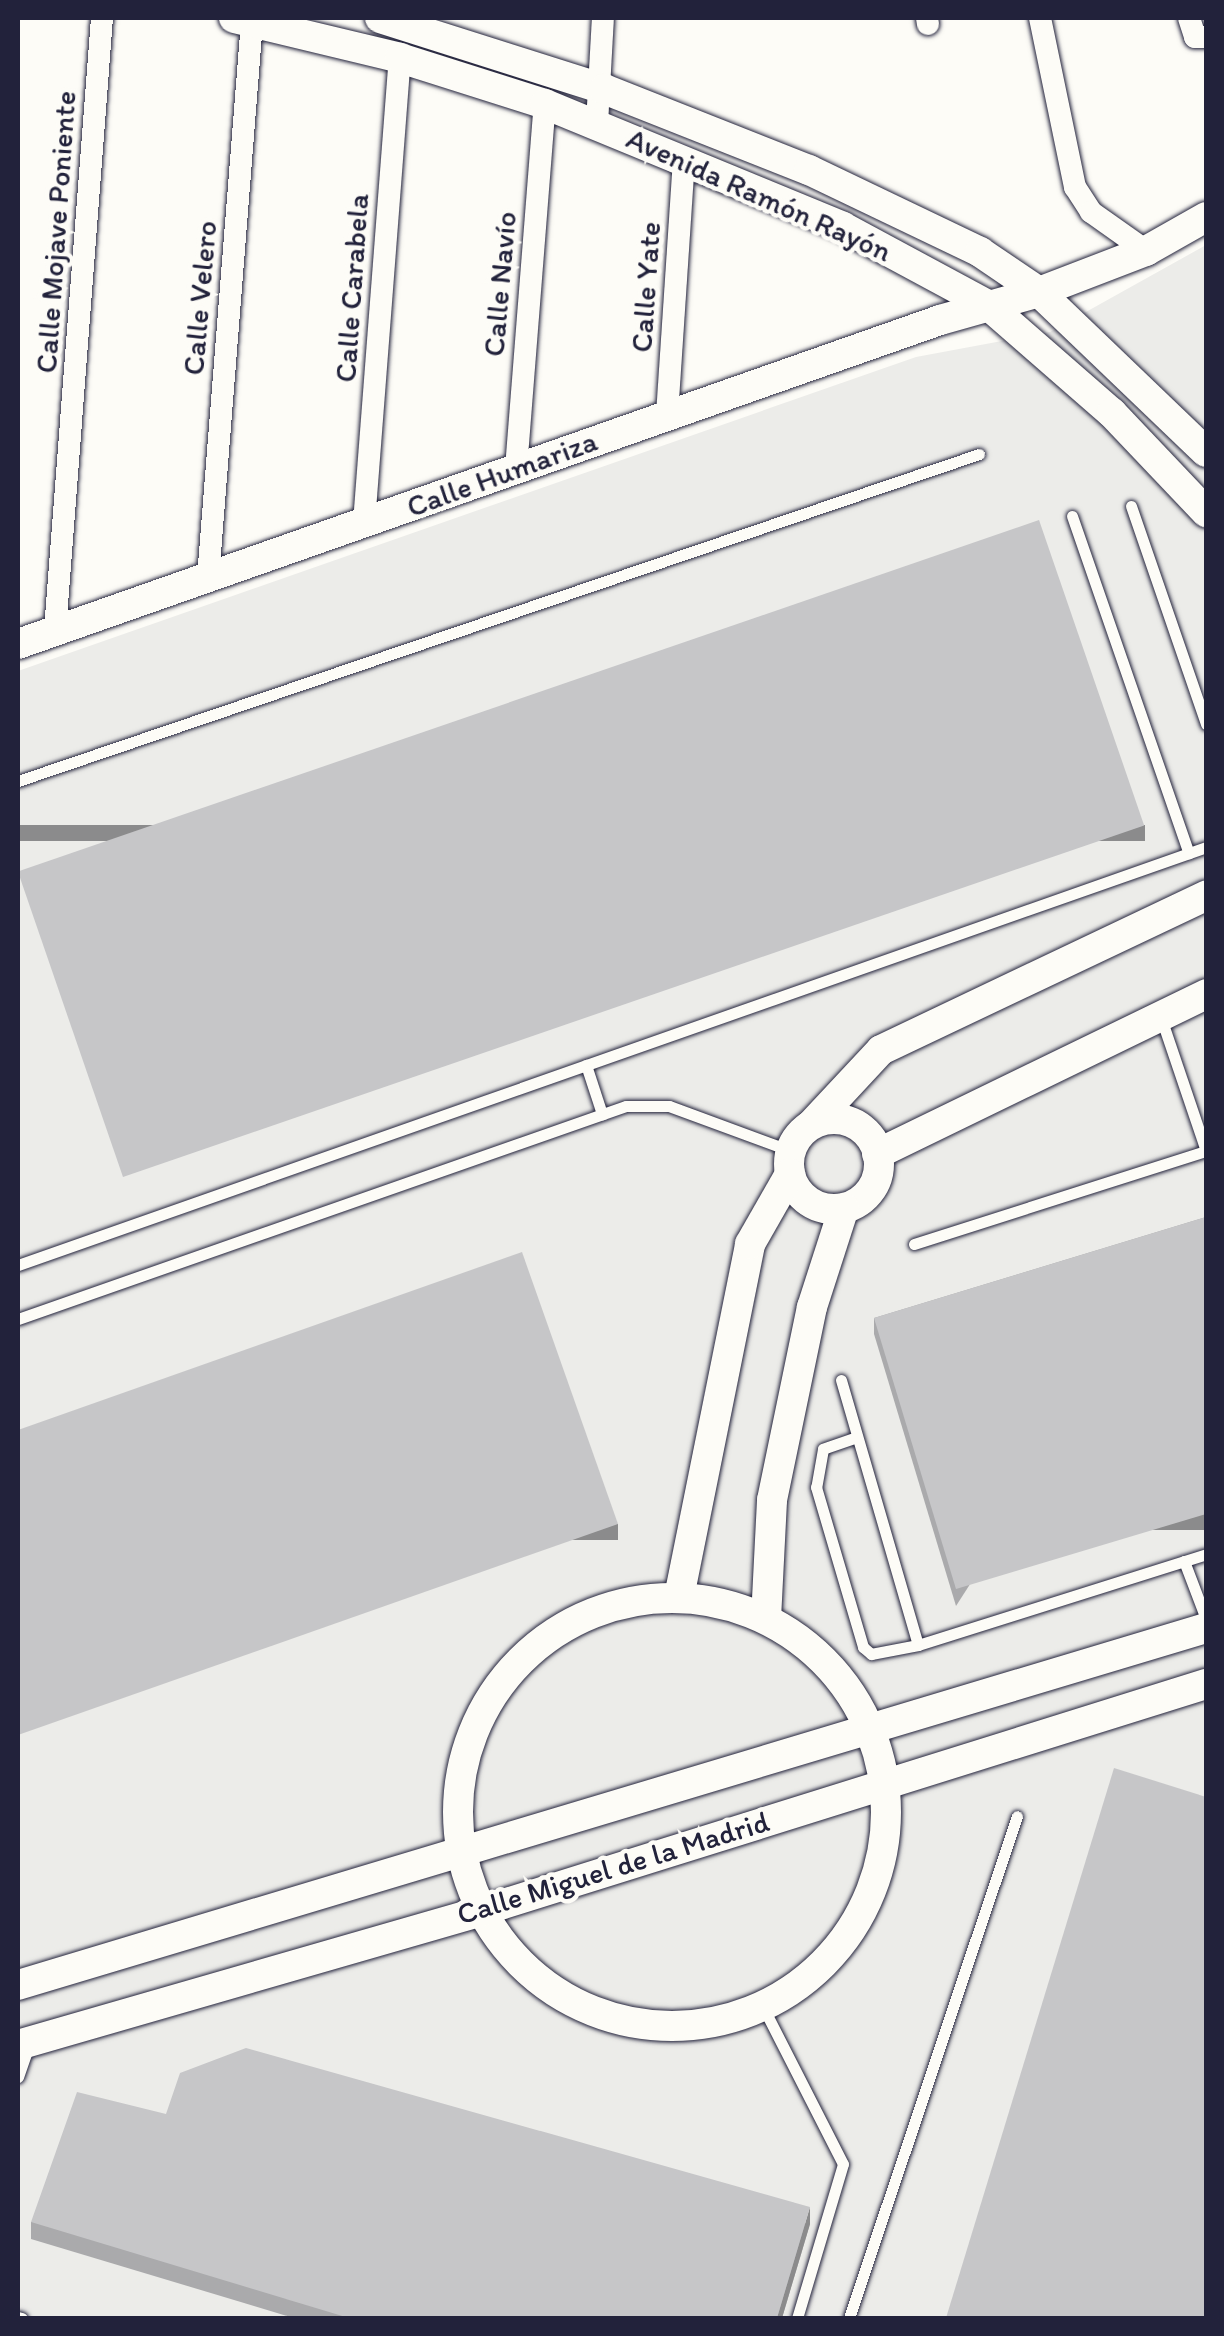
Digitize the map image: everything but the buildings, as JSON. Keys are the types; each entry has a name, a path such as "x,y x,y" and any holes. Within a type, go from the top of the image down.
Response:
{"main road":[{"name":"Avenida Ramón Rayón","path":"380,18 604,89 809,170 980,252 1039,292 1206,452"},
{"name":"Avenida Ramón Rayón","path":"243,20 400,58 545,104 842,227 988,305 1112,413 1206,512"},
{"name":"Calle Humariza","path":"18,644 668,415 988,305 1039,292 1146,251 1206,217"},
{"path":"679,1597 750,1244 812,1124 881,1050 1206,896"},
{"path":"878,1154 1206,994"},
{"path":"766,1619 772,1500 812,1307 844,1208 872,1188 878,1154 857,1126 835,1119 812,1124"},
{"path":"790,1162 810,1202 844,1208"},
{"path":"679,1597 766,1619 809,1647 845,1685 870,1731 884,1783 880,1855 872,1890 846,1938 808,1978 762,2008 711,2024 656,2027 603,2016 554,1992 512,1956 481,1911 461,1854 458,1788 474,1725 510,1670 560,1628 620,1603 679,1597"},
{"name":"Calle Miguel de la Madrid","path":"18,1985 1206,1628"},
{"name":"Calle Miguel de la Madrid","path":"24,2044 481,1911 1206,1684"}],"street":[{"name":"Calle Mojave Poniente","path":"55,630 102,18"},
{"path":"597,124 604,89 603,18"},
{"path":"1040,18 1075,187 1091,212 1146,251"},
{"name":"Calle Velero","path":"208,578 243,20"},
{"name":"Calle Carabela","path":"364,523 400,58"},
{"name":"Calle Navío","path":"516,469 545,104"},
{"name":"Calle Yate","path":"668,415 684,162"}],"lane":[{"path":"18,781 980,454"},
{"path":"1131,506 1206,724"},
{"path":"1072,516 1189,854"},
{"path":"18,1265 1206,848"},
{"path":"914,1244 1206,1151 1160,1017"},
{"path":"586,1065 602,1114"},
{"path":"18,1319 626,1106 669,1106 790,1162"},
{"path":"841,1380 918,1645"},
{"path":"858,1438 823,1449 817,1494 863,1647 880,1656 1206,1554"},
{"path":"1184,1561 1206,1619"},
{"path":"849,2318 1017,1816"},
{"path":"762,2008 843,2164 798,2318"},
{"path":"18,2077 24,2044"}],"shaded area":[{"path":"1206,245 1206,2318 18,2318 18,671 916,357 1050,332"}]}
